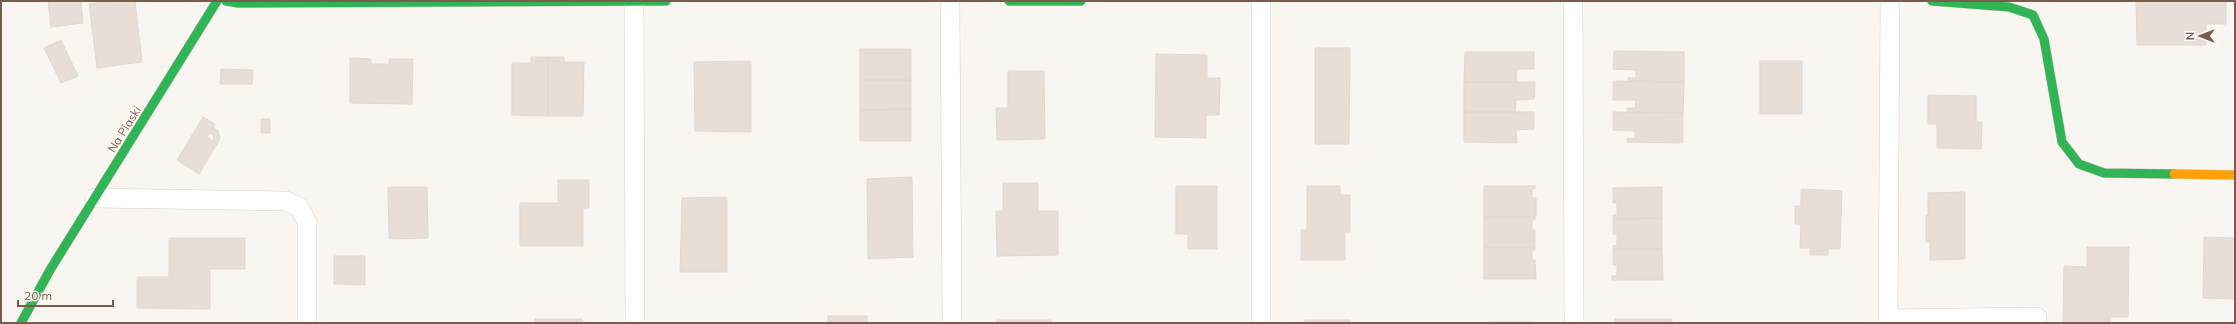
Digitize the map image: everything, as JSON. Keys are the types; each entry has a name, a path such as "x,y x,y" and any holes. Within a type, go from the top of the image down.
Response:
{"street":[{"name":"Na Piaski","path":"21,323 50,270 217,1"},
{"path":"226,1 238,3 344,4 666,1"},
{"path":"1009,1 1081,1"},
{"path":"1932,1 2009,7 2033,15 2044,39 2062,142 2079,164 2104,173 2235,175"}],"lane":[{"path":"634,1 635,323"},
{"path":"950,1 952,323"},
{"path":"1261,1 1261,323"},
{"path":"1573,1 1574,323"},
{"path":"1890,1 1888,321 2037,317"},
{"path":"95,198 286,201 299,207 307,222 307,323"}],"building":[{"path":"48,1 81,1 83,23 51,27"},
{"path":"112,1 135,1 142,62 97,68 89,4"},
{"path":"2136,1 2226,1 2226,24 2206,24 2206,45 2137,45"},
{"path":"61,40 78,76 61,83 44,48"},
{"path":"1315,48 1350,48 1349,144 1315,144"},
{"path":"860,49 911,49 911,80 860,80"},
{"path":"1614,51 1684,52 1684,82 1628,81 1628,78 1636,78 1636,70 1613,69"},
{"path":"1465,52 1534,52 1534,69 1517,69 1516,82 1464,82"},
{"path":"1156,54 1207,55 1207,78 1220,78 1219,115 1206,115 1206,138 1155,137"},
{"path":"531,57 548,57 548,116 512,115 512,63 531,63"},
{"path":"548,57 564,57 564,62 584,62 583,116 548,116"},
{"path":"350,58 371,59 371,64 389,64 389,59 413,59 412,104 350,103"},
{"path":"751,61 751,132 695,131 694,62"},
{"path":"1760,61 1802,61 1802,114 1760,114"},
{"path":"221,69 253,70 252,84 220,84"},
{"path":"1008,71 1044,71 1045,139 997,140 996,108 1008,108"},
{"path":"860,80 911,80 911,109 860,110"},
{"path":"1613,81 1684,82 1683,113 1627,112 1627,108 1635,108 1636,100 1613,100"},
{"path":"1464,82 1535,82 1534,99 1516,100 1515,112 1464,112"},
{"path":"1928,95 1976,96 1976,122 1982,122 1981,149 1937,148 1937,124 1928,124"},
{"path":"911,109 911,141 860,141 860,110"},
{"path":"1464,112 1534,112 1534,129 1516,130 1517,143 1464,142"},
{"path":"1613,112 1683,113 1683,143 1627,142 1627,138 1635,139 1635,131 1613,130"},
{"path":"203,117 215,124 207,137 217,144 199,174 177,160"},
{"path":"261,119 270,119 270,133 261,133"},
{"path":"213,128 218,131 220,138 217,144 213,141 214,135 209,133"},
{"path":"912,177 913,257 868,259 867,179"},
{"path":"558,180 589,180 589,208 583,208 583,246 520,246 520,203 558,203"},
{"path":"1003,183 1038,183 1038,211 1058,211 1058,255 997,256 996,211 1003,211"},
{"path":"1176,186 1217,186 1217,249 1188,249 1188,234 1176,234"},
{"path":"1307,186 1340,186 1340,195 1350,195 1350,232 1345,232 1345,260 1301,260 1301,230 1307,230"},
{"path":"1484,186 1535,186 1535,189 1532,189 1532,198 1536,198 1536,217 1484,217"},
{"path":"388,187 427,187 428,238 389,239"},
{"path":"1662,187 1662,218 1613,219 1613,215 1617,215 1617,203 1613,203 1613,188"},
{"path":"1801,189 1842,191 1840,249 1828,249 1828,255 1810,255 1810,248 1800,248 1801,224 1795,224 1795,206 1801,206"},
{"path":"1965,192 1965,259 1930,260 1930,242 1926,242 1928,193"},
{"path":"727,197 727,272 680,272 682,198"},
{"path":"1484,217 1535,217 1535,220 1532,220 1532,230 1535,230 1535,247 1484,247"},
{"path":"1662,218 1662,249 1613,249 1613,246 1617,245 1617,234 1613,234 1613,219"},
{"path":"2204,237 2235,238 2235,299 2203,298"},
{"path":"169,238 245,238 245,269 210,269 210,309 137,308 137,277 169,277"},
{"path":"1484,247 1535,247 1535,250 1532,250 1532,260 1535,260 1536,279 1484,279"},
{"path":"2087,247 2129,247 2128,317 2111,317 2110,323 2063,323 2064,266 2087,267"},
{"path":"1613,249 1662,249 1663,280 1612,280 1612,276 1617,276 1617,265 1613,265"},
{"path":"334,256 365,256 365,285 334,284"},
{"path":"828,316 867,316 867,323 828,323"},
{"path":"535,319 582,319 582,323 535,323"},
{"path":"1615,319 1672,319 1672,323 1615,323"},
{"path":"997,320 1051,320 1051,323 997,323"},
{"path":"1305,320 1350,320 1350,323 1305,323"},
{"path":"1533,322 1533,323 1489,323"}],"traffic: fast":[{"path":"21,323 50,270 217,1"},
{"path":"226,1 238,3 666,1"},
{"path":"1009,1 1081,1"},
{"path":"1932,1 2009,7 2033,15 2044,39 2062,142 2079,164 2104,173 2174,174"}],"traffic: slow":[{"path":"2174,174 2235,175"}]}
